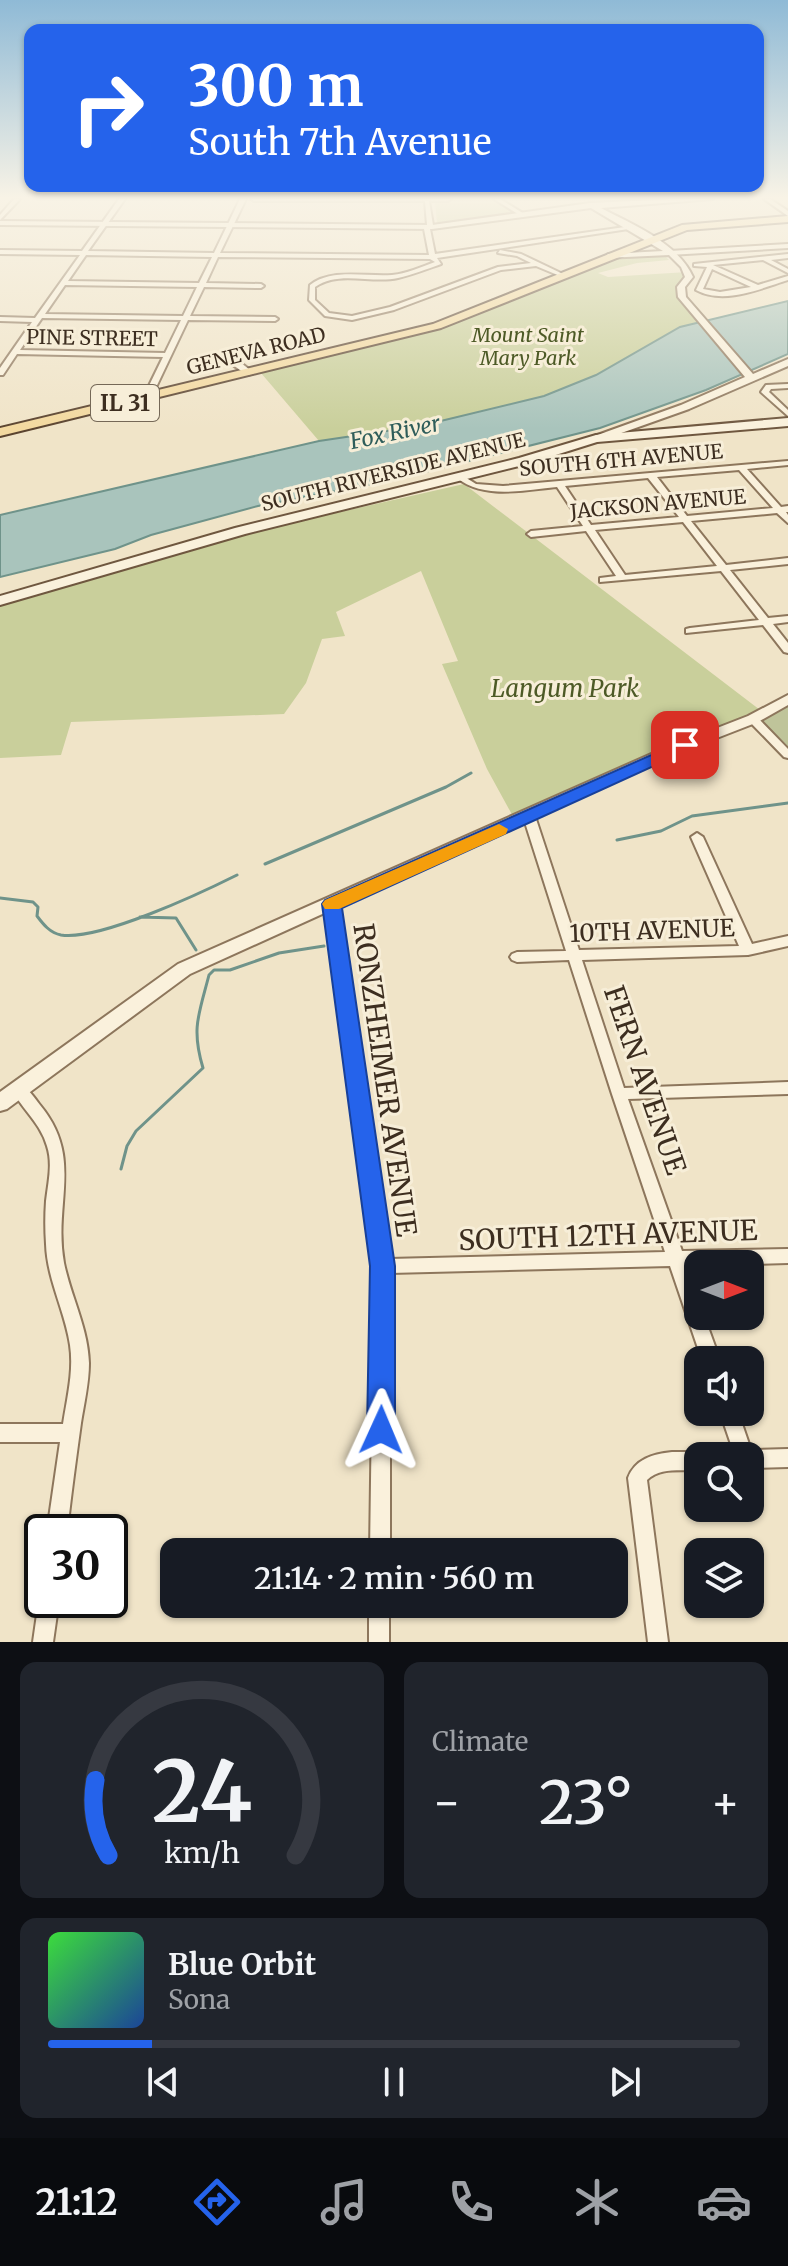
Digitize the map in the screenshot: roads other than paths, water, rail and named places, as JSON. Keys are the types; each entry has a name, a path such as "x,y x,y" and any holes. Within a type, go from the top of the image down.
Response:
{"main road":[{"name":"GENEVA ROAD","path":"0,432 437,326 560,276"},
{"path":"596,439 788,422"},
{"name":"SOUTH RIVERSIDE AVENUE","path":"0,601 240,531 460,477 596,439"}],"street":[{"path":"0,373 69,276"},
{"path":"147,398 207,276"},
{"path":"392,276 320,280 312,286 312,300 327,315 352,318 392,309 480,276"},
{"path":"688,276 680,292 748,375"},
{"path":"701,276 699,290 725,293 788,278"},
{"path":"727,276 756,287"},
{"path":"387,277 393,287"},
{"path":"64,283 261,286"},
{"path":"0,319 275,319"},
{"name":"PINE STREET","path":"15,352 169,355"},
{"path":"229,358 250,373"},
{"name":"SOUTH RIVERSIDE AVENUE","path":"596,439 685,407 748,375 788,362"},
{"path":"788,386 766,389 788,414"},
{"name":"SOUTH 6TH AVENUE","path":"460,477 474,486 487,489 788,463"},
{"path":"741,467 784,510 788,520"},
{"path":"651,476 788,650"},
{"path":"559,484 622,578"},
{"name":"JACKSON AVENUE","path":"531,534 784,510"},
{"path":"603,580 788,561"},
{"path":"690,631 788,619"},
{"path":"0,1103 184,969 663,754 753,719 788,699"},
{"path":"753,719 788,755"},
{"name":"FERN AVENUE","path":"529,816 619,1094 706,1346"},
{"path":"697,837 748,950"},
{"name":"RONZHEIMER AVENUE","path":"332,904 382,1266 380,1538"},
{"name":"10TH AVENUE","path":"517,957 748,950 788,941"},
{"path":"619,1094 788,1088"},
{"path":"19,1090 43,1117 56,1141 59,1167 53,1218 54,1249 59,1283 75,1327 80,1361 59,1514"},
{"name":"SOUTH 12TH AVENUE","path":"382,1266 788,1256"},
{"path":"0,1433 70,1433"},
{"path":"764,1459 788,1458"},
{"path":"658,1642 637,1478 641,1469 655,1463 684,1462"},
{"path":"43,1642 46,1618"},
{"path":"379,1618 379,1642"}],"water":[{"name":"Fox River","path":"788,301 788,354 706,390 600,428 393,480 258,506 151,535 115,549 0,577 0,515 319,441 420,426 544,396 596,375 680,327"}],"waterway":[{"path":"265,864 446,787 471,773"},
{"path":"617,840 661,831 692,816 788,803"},
{"path":"141,917 237,875"},
{"path":"0,898 33,902 38,907 37,916 44,925 61,935 99,931 141,917"},
{"path":"141,917 176,918 196,950"},
{"path":"121,1169 127,1146 136,1131 203,1068 197,1031 209,975 214,970 230,970 279,953 324,946"}],"park label":[{"name":"Mount Saint Mary Park","path":"528,346"},
{"name":"Langum Park","path":"565,689"}]}
